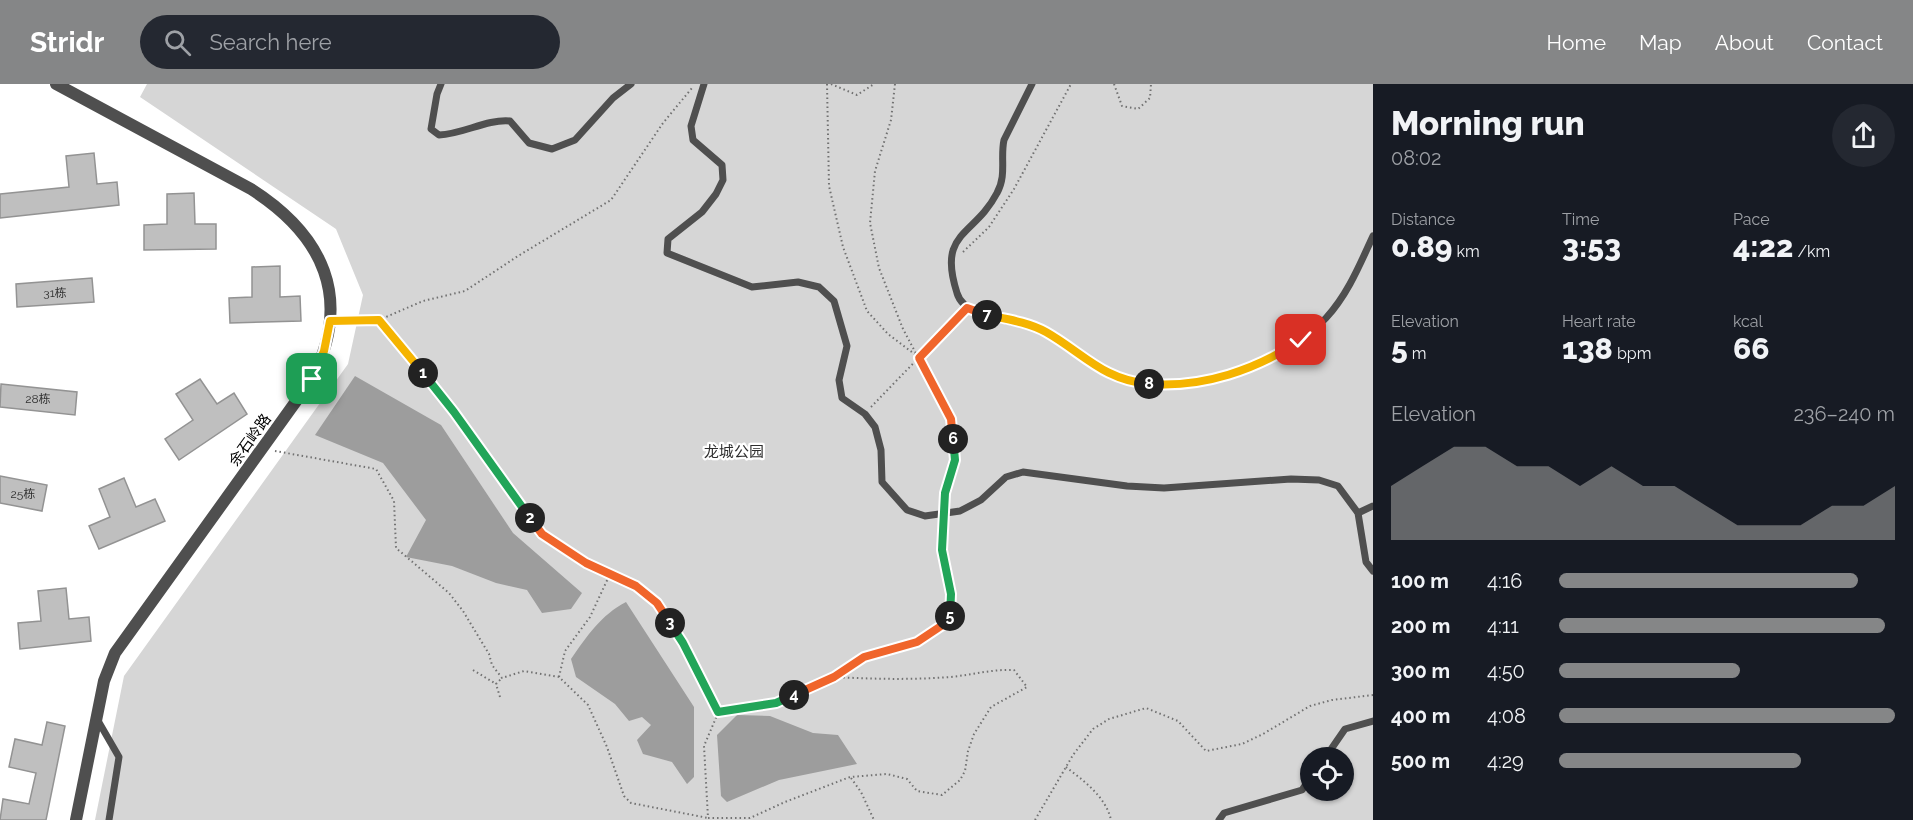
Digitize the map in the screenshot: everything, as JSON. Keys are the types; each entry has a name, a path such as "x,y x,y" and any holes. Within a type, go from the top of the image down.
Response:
{"street":[{"name":"余石岭路","path":"56,84 251,189 279,209 303,232 320,259 329,290 330,321 324,351 312,379 123,640 109,667 76,820"}],"lane":[{"path":"441,84 431,129 439,135 453,134 496,120 510,122 528,143 552,148 575,140 614,98 631,84"},
{"path":"704,84 691,126 693,140 722,165 723,180 702,212 668,239 667,253 752,287 798,282 819,287 834,301 847,346 839,380 842,398 865,414 875,428 880,450 882,482 907,510 925,516 960,511 981,500 1006,477 1023,472 1127,486 1164,488 1291,479 1319,480 1338,486 1358,513 1366,562 1373,571"},
{"path":"1032,84 1004,140 1002,149 1004,173 998,191 988,206 956,241 950,255 957,296 967,308 984,315 1045,331 1095,367 1122,380 1161,385 1197,382 1231,374 1263,362 1287,349 1313,331 1336,307 1348,289 1373,236"},
{"path":"1358,513 1373,506"},
{"path":"97,719 119,757 109,820"},
{"path":"1333,747 1345,729 1373,721"},
{"path":"1219,820 1224,813 1300,791"}],"path":[{"path":"330,321 379,320 423,301 465,291 611,200 663,123 696,84"},
{"path":"827,84 829,186 843,247 867,311 888,334 919,358"},
{"path":"831,84 857,95 874,84"},
{"path":"718,712 776,703 834,677 864,657 917,642 950,620 951,594 942,550 945,493 955,460 951,419 903,328 879,268 870,223 875,171 891,120 895,84"},
{"path":"950,264 989,227 1014,189 1071,84"},
{"path":"1114,84 1122,106 1138,109 1150,98 1151,84"},
{"path":"865,414 967,308"},
{"path":"379,320 454,412 542,534 586,563 636,586 657,603 683,643 718,712 704,746 708,818"},
{"path":"262,449 376,469 394,501 396,548 449,593 463,611 489,654 492,665 502,678"},
{"path":"559,677 565,651 590,617 610,574"},
{"path":"496,684 502,678 524,671 559,677 588,705 607,747 624,796 631,803 708,818 750,818 850,777 887,774 907,779 917,791 942,795 960,780 965,771 968,751 974,734 991,706 1027,687 1014,670 994,669 952,676 911,679 834,677"},
{"path":"473,670 496,684 500,697"},
{"path":"1035,820 1066,767 1093,729 1109,719 1146,708 1178,721 1206,751 1242,744 1310,706 1332,700 1373,695"},
{"path":"1066,767 1099,796 1111,820"},
{"path":"850,777 861,792 874,820"}],"green space":[{"name":"龙城公园","path":"147,84 1373,84 1373,820 95,820 124,676 348,364 363,295 336,229 140,97"}],"shaded area":[{"path":"355,376 441,425 513,533 582,593 571,609 542,613 527,590 496,583 452,566 406,557 426,520 383,463 315,435"},
{"path":"626,602 694,707 694,777 687,784 672,762 643,754 637,740 651,725 642,717 629,721 615,704 576,677 571,659 602,620"},
{"path":"737,715 770,716 813,733 838,735 857,764 779,780 727,802 721,796 717,735"}],"building":[{"path":"94,153 97,184 117,182 119,205 0,218 0,194 69,187 66,156"},
{"path":"194,193 195,224 216,224 216,249 144,250 144,225 167,224 167,194"},
{"path":"280,266 280,297 300,296 301,321 230,323 229,298 252,297 252,267"},
{"path":"92,278 94,302 17,307 16,284"},
{"path":"200,379 217,404 234,393 247,414 179,460 165,439 193,420 176,394"},
{"path":"1,384 77,392 75,415 0,407"},
{"path":"0,476 47,485 42,511 0,503"},
{"path":"124,478 136,507 155,499 165,521 99,549 89,526 110,517 99,489"},
{"path":"66,588 69,619 89,617 91,641 20,649 18,623 41,621 38,591"},
{"path":"47,722 65,726 46,820 0,820 3,799 29,804 36,773 9,767 15,739 42,745"}],"route":[{"path":"312,379 324,351 330,321 379,320 454,412 542,534 586,563 636,586 657,603 683,643 718,712 776,703 834,677 864,657 917,642 950,620 951,594 942,550 945,493 955,460 951,419 919,358 967,308 984,315 1045,331 1095,367 1122,380 1136,383 1161,385 1197,382 1231,374 1263,362 1301,340"}]}
